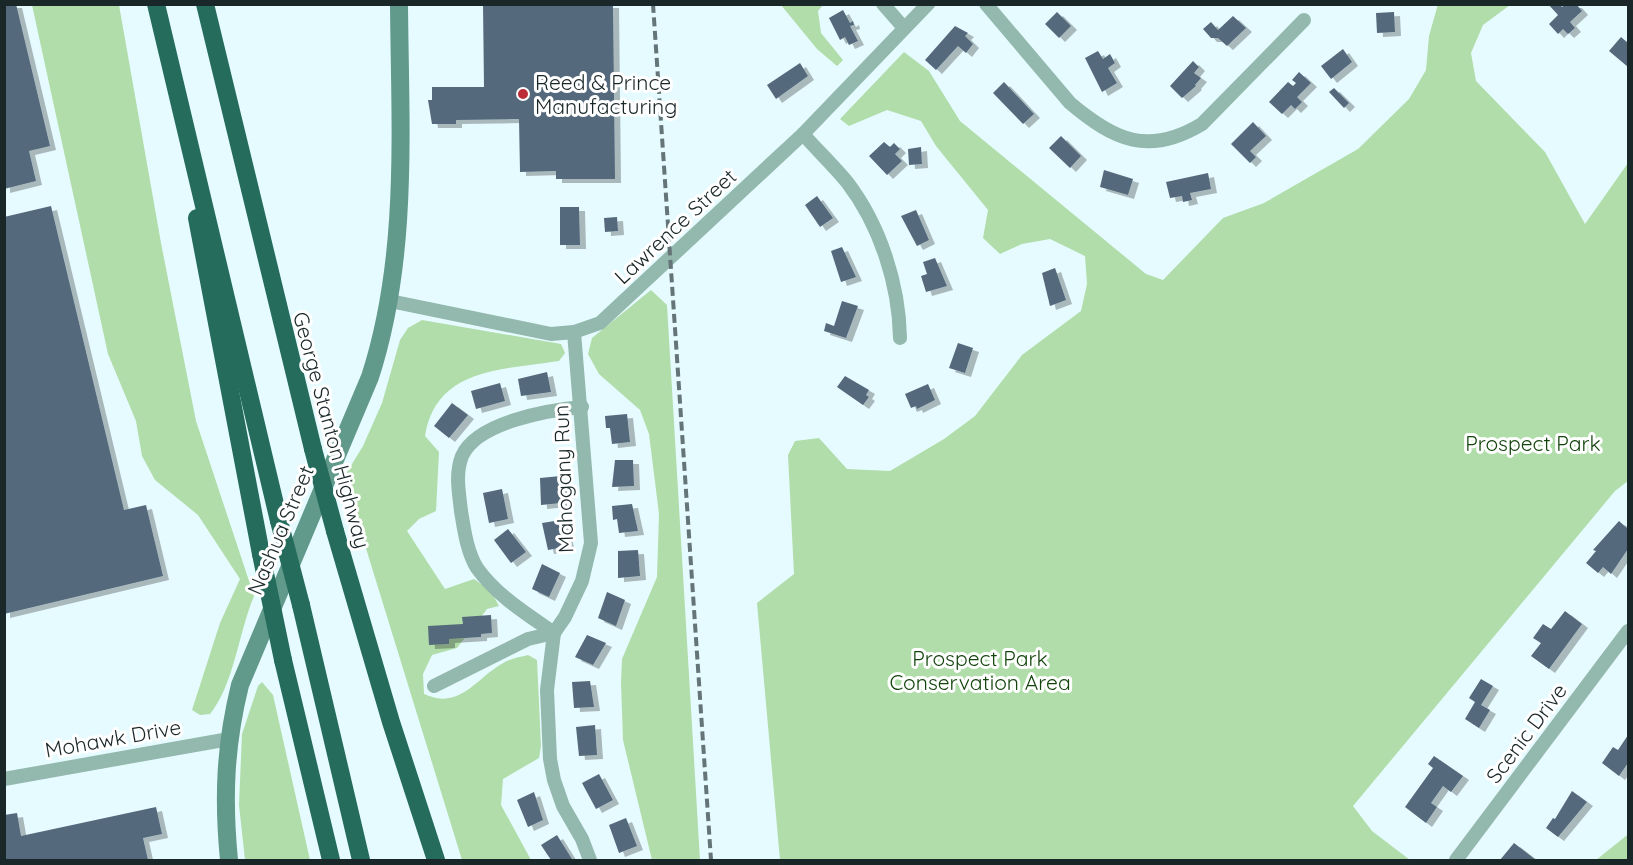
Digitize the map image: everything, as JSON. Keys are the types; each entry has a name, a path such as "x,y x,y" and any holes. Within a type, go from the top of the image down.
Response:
{"highway":[{"path":"156,4 361,861"},
{"name":"George Stanton Highway","path":"205,4 335,531 435,861"},
{"path":"173,80 212,308 261,554 283,660 331,861"}],"main road":[{"name":"Nashua Street","path":"229,861 224,783 229,739 240,685 370,377 382,339 390,301 396,256 401,150 399,4"}],"street":[{"path":"883,4 904,28"},
{"name":"Lawrence Street","path":"390,301 535,332 574,332 600,323 612,315 803,134 928,4"},
{"path":"986,4 1070,103 1082,113 1119,135 1151,143 1167,141 1184,135 1202,124 1304,20"},
{"path":"803,134 846,182 865,210 891,275 899,309 900,338"},
{"name":"Mahogany Run","path":"574,332 582,407 591,543 582,581 565,617 554,633 547,690 550,759 563,806 587,849 590,861"},
{"path":"554,633 502,595 476,566 463,524 458,475 467,448 484,435 543,411 582,407"},
{"name":"Scenic Drive","path":"1456,861 1629,631"},
{"path":"434,686 528,639 554,633"},
{"name":"Mohawk Drive","path":"4,779 229,739"}],"green space":[{"name":"Prospect Park Conservation Area","path":"1438,4 1510,5 1483,25 1471,53 1476,81 1545,152 1585,224 1628,163 1628,481 1615,491 1353,806 1372,831 1410,860 780,860 757,603 794,574 788,455 795,441 819,438 847,469 890,471 944,439 975,416 1022,355 1081,311 1087,284 1085,256 1050,239 1022,244 1000,254 983,238 988,210 936,146 921,121 887,110 849,126 840,119 904,52 929,71 960,121 1146,274 1163,280 1223,218 1264,203 1358,149 1409,99 1426,70 1429,36"},
{"path":"32,5 119,5 161,243 196,421 254,596 231,673 210,714 200,715 192,710 220,623 240,579 198,515 155,480 142,456 136,421 108,354"},
{"path":"781,5 823,5 818,11 821,33 843,60 837,66 817,49"},
{"path":"651,290 667,305 700,860 652,860 623,740 622,659 657,577 659,514 649,434 640,410 599,374 588,354 592,338"},
{"path":"422,320 561,344 565,353 559,361 495,370 476,376 458,384 443,396 432,413 425,436 439,452 436,511 419,519 407,531 445,589 474,579 491,591 499,606 487,609 457,648 432,655 423,674 424,694 437,698 458,695 508,661 528,655 537,660 541,746 539,758 503,779 501,805 531,860 462,860 344,477 363,446 382,403 400,340 408,328"},
{"path":"262,682 273,695 310,860 245,860 239,805 242,734 258,686"},
{"path":"1628,835 1628,860 1596,860 1626,836"}],"building":[{"path":"4,4 16,4 50,146 29,151 36,181 4,189"},
{"name":"Reed & Prince Manufacturing","path":"483,4 613,4 615,179 556,179 556,171 520,172 519,119 456,120 456,124 432,124 428,100 432,100 432,87 484,87"},
{"path":"1548,4 1560,4 1562,7 1565,4 1576,4 1582,11 1570,22 1575,28 1568,34 1563,29 1558,34 1549,24 1558,15"},
{"path":"843,10 850,23 853,21 854,25 850,26 858,41 849,45 845,37 840,40 829,18"},
{"path":"1057,12 1071,26 1059,38 1045,24"},
{"path":"1394,12 1395,32 1377,33 1376,13"},
{"path":"1233,16 1246,28 1227,46 1218,38 1211,38 1203,29 1211,22 1218,30"},
{"path":"955,26 968,33 965,36 973,44 966,53 958,46 936,70 925,60"},
{"path":"1621,37 1628,43 1628,67 1609,51"},
{"path":"1343,49 1352,62 1331,79 1321,66"},
{"path":"1098,51 1103,59 1110,54 1115,63 1108,68 1117,83 1102,92 1085,58"},
{"path":"1193,61 1199,67 1194,73 1201,78 1196,86 1182,98 1170,86"},
{"path":"800,63 808,76 776,99 767,85"},
{"path":"1299,72 1311,83 1297,97 1302,102 1295,109 1291,105 1282,114 1269,102 1288,82 1293,86 1296,83 1292,80"},
{"path":"1004,82 1034,114 1023,124 993,93"},
{"path":"1334,88 1349,103 1344,108 1329,92"},
{"path":"1253,122 1266,136 1250,151 1256,157 1250,163 1231,144"},
{"path":"1061,136 1081,156 1070,168 1049,148"},
{"path":"884,142 890,147 894,143 900,149 895,154 902,161 887,175 869,156"},
{"path":"921,147 922,164 909,165 908,149"},
{"path":"1104,170 1133,179 1128,195 1100,187"},
{"path":"1208,173 1211,189 1190,193 1192,200 1183,202 1182,196 1170,198 1166,182"},
{"path":"817,196 833,218 820,227 805,205"},
{"path":"51,206 124,510 146,505 163,576 4,614 4,217"},
{"path":"560,207 579,207 580,245 560,245"},
{"path":"916,210 929,240 917,246 901,216"},
{"path":"617,217 618,231 605,232 604,218"},
{"path":"842,247 856,277 841,282 831,251"},
{"path":"935,258 947,286 926,292 921,276 927,274 923,262"},
{"path":"1055,268 1066,300 1050,306 1042,273"},
{"path":"842,301 858,306 846,338 824,331 826,323 834,326"},
{"path":"958,343 973,348 965,373 949,368"},
{"path":"547,372 551,392 521,396 518,379"},
{"path":"845,376 869,390 866,395 869,397 863,405 837,387"},
{"path":"500,383 505,401 476,409 471,391"},
{"path":"928,384 935,400 917,409 916,406 911,408 905,394"},
{"path":"452,403 468,415 449,438 434,426"},
{"path":"627,414 630,442 612,444 610,428 606,428 605,416"},
{"path":"615,460 633,460 634,486 612,487"},
{"path":"561,476 561,503 541,505 540,478"},
{"path":"502,489 508,519 489,523 483,493"},
{"path":"632,504 638,531 619,533 617,519 613,520 612,506"},
{"path":"561,520 569,546 548,550 542,523"},
{"path":"1619,521 1628,529 1628,549 1611,574 1603,567 1598,573 1586,563 1596,551 1593,550"},
{"path":"508,529 526,552 511,563 494,540"},
{"path":"638,550 640,576 618,578 618,551"},
{"path":"542,564 560,573 549,597 532,589"},
{"path":"607,592 625,600 616,626 598,618"},
{"path":"1565,611 1582,624 1549,669 1531,656 1541,643 1533,638 1543,624 1551,629"},
{"path":"491,615 492,633 481,634 481,637 449,639 449,644 429,645 428,626 463,624 462,617"},
{"path":"587,635 606,643 593,665 575,657"},
{"path":"1481,679 1493,686 1481,705 1490,710 1479,728 1465,719 1475,702 1469,698"},
{"path":"590,681 594,707 574,708 572,682"},
{"path":"595,725 597,755 579,756 576,727"},
{"path":"1628,735 1628,763 1619,776 1602,763 1613,747 1618,750"},
{"path":"1434,756 1463,776 1451,792 1443,786 1431,803 1437,807 1426,823 1405,807 1433,768 1428,764"},
{"path":"599,774 613,800 596,809 582,783"},
{"path":"1572,791 1587,802 1558,837 1546,828 1553,818 1555,819"},
{"path":"534,792 543,820 528,827 517,800"},
{"path":"156,807 162,834 143,838 148,860 4,860 4,815 17,813 21,836"},
{"path":"626,818 637,846 619,853 609,825"},
{"path":"557,835 572,859 551,860 541,845"},
{"path":"1514,843 1536,860 1500,860"}],"railway":[{"path":"653,4 711,860"}],"place":[{"name":"Reed & Prince Manufacturing","path":"523,94"}],"park label":[{"name":"Prospect Park","path":"1533,443"}]}
